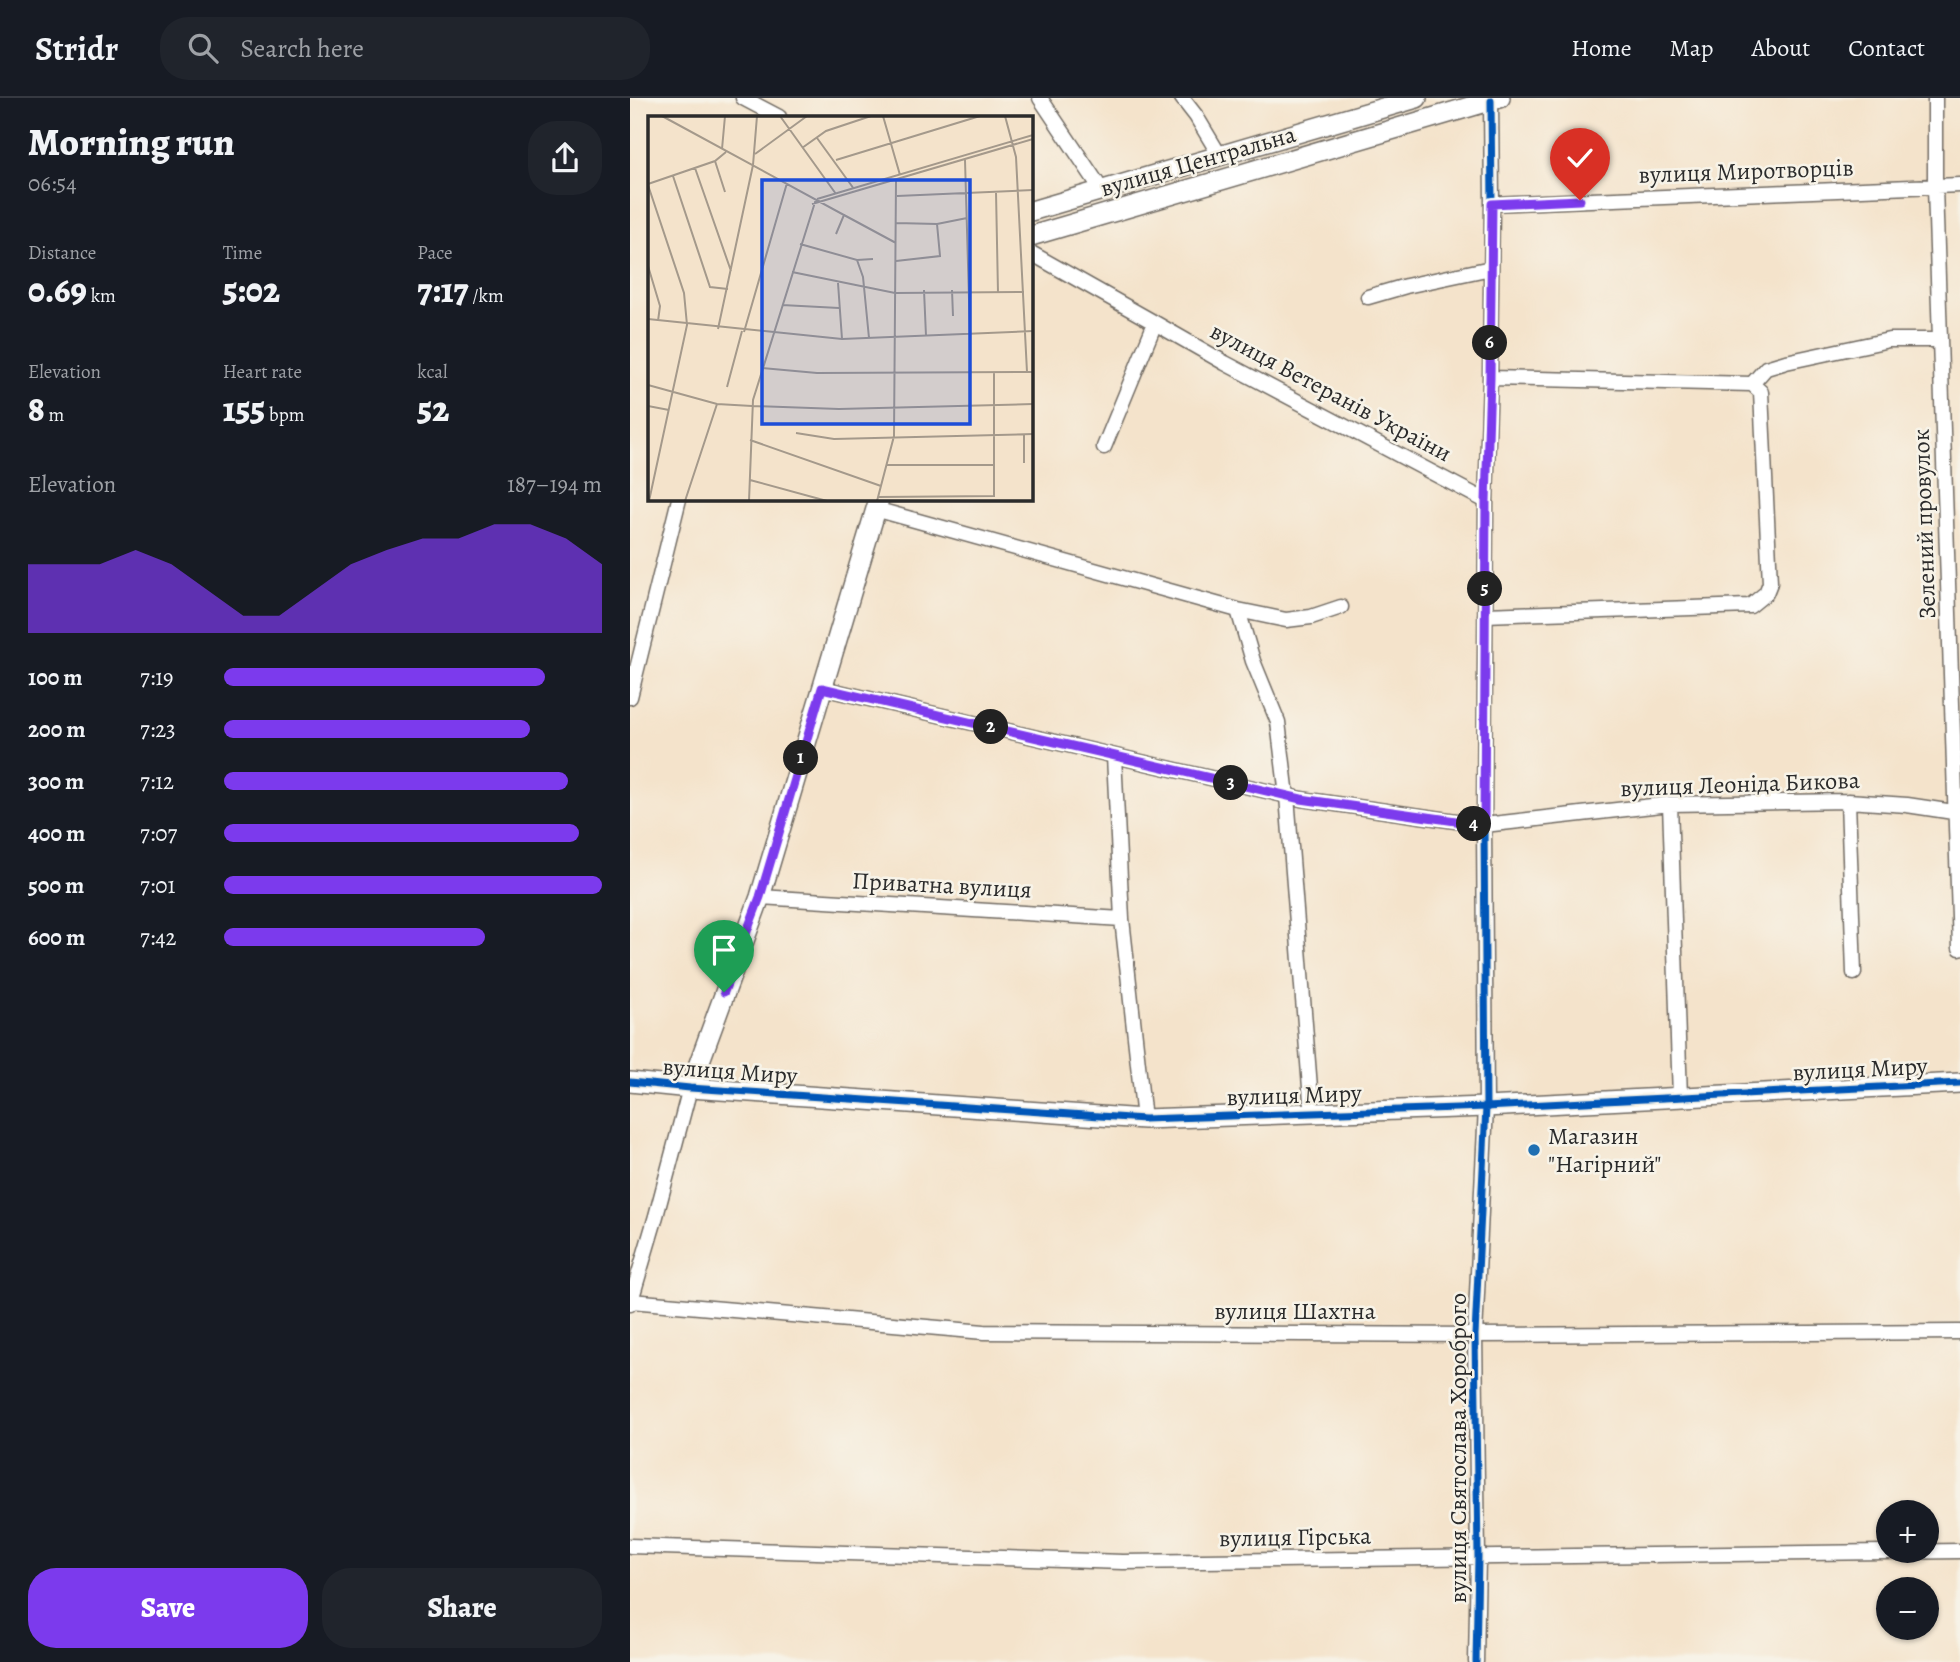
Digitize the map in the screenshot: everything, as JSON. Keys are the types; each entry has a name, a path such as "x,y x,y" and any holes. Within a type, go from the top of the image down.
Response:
{"street":[{"path":"743,98 777,116"},
{"path":"1040,98 1101,189"},
{"path":"1182,98 1220,156"},
{"name":"вулиця Центральна","path":"1032,211 1418,98"},
{"name":"Зелений провулок","path":"1935,98 1935,187 1958,813 1960,948"},
{"name":"вулиця Центральна","path":"1032,236 1495,100"},
{"name":"вулиця Святослава Хороброго","path":"1476,1662 1478,1557 1475,1335 1486,1107 1486,501 1495,100"},
{"name":"вулиця Миротворців","path":"1492,204 1960,185"},
{"name":"вулиця Ветеранів України","path":"1032,254 1225,363 1486,501"},
{"path":"1368,297 1491,268"},
{"path":"1104,447 1155,323"},
{"path":"1752,384 1766,368 1786,362 1889,340 1940,340"},
{"path":"1485,615 1750,606 1766,593 1770,583 1761,392 1752,384 1490,378"},
{"path":"630,697 679,500"},
{"path":"631,1303 690,1088 760,897 877,504 1238,610 1286,620 1311,617 1341,607"},
{"path":"1238,610 1253,661 1278,722 1287,796 1312,1113"},
{"name":"вулиця Леоніда Бикова","path":"822,688 1287,796 1484,825 1670,804 1848,801 1907,805 1958,813"},
{"path":"1114,756 1122,919 1144,1119"},
{"path":"1848,801 1854,973"},
{"path":"1670,804 1680,1097"},
{"name":"Приватна вулиця","path":"760,897 1122,919"},
{"name":"вулиця Миру","path":"630,1082 1144,1119 1486,1107 1960,1083"},
{"name":"вулиця Шахтна","path":"631,1303 984,1332 1475,1335 1960,1332"},
{"name":"вулиця Гірська","path":"630,1546 1123,1562 1960,1551"}],"cycle path":[{"path":"1476,1662 1478,1557 1475,1335 1486,1107 1484,825 1491,101"},
{"path":"630,1082 1144,1119 1486,1107 1960,1083"}],"place":[{"name":"Магазин \"Нагірний\"","path":"1534,1150"}],"route":[{"path":"724,992 760,897 822,688 1301,799 1484,825 1486,501 1492,204 1580,200"}]}
